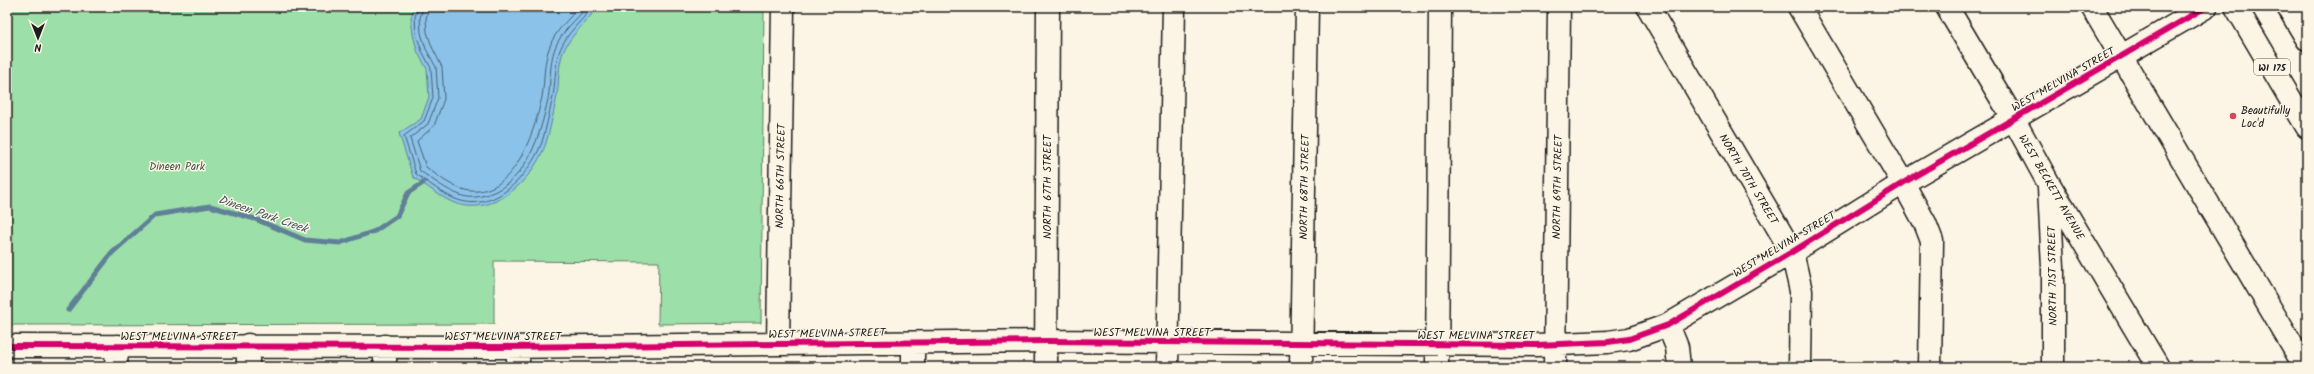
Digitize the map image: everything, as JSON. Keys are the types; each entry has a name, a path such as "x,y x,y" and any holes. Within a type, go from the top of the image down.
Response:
{"street":[{"name":"NORTH 66TH STREET","path":"778,344 783,7"},
{"name":"NORTH 67TH STREET","path":"1046,367 1048,7"},
{"path":"1167,367 1174,7"},
{"name":"NORTH 68TH STREET","path":"1301,367 1307,7"},
{"path":"1437,367 1440,7"},
{"name":"NORTH 69TH STREET","path":"1555,367 1559,7"},
{"name":"NORTH 70TH STREET","path":"1648,7 1792,252 1797,268 1801,291 1800,367"},
{"path":"1799,7 1903,183 1925,223 1932,241 1930,367"},
{"name":"WEST BECKETT AVENUE","path":"1947,7 2014,120 2049,184 2158,367"},
{"path":"2092,7 2305,367"},
{"name":"WEST MELVINA STREET","path":"7,346 116,356 248,345 385,357 518,357 778,344 1047,341 1556,345 1608,342 1629,338 1668,325 1792,252 1903,183 2014,120 2206,7"},
{"name":"WI 175","path":"2236,7 2307,127"},
{"path":"2288,7 2307,38"},
{"name":"NORTH 71ST STREET","path":"2049,184 2053,268 2053,367"},
{"path":"1668,325 1677,347 1679,367"},
{"path":"913,343 913,367"},
{"path":"248,345 248,367"}],"green space":[{"name":"Dineen Park","path":"7,7 764,7 761,323 658,324 659,262 494,261 494,324 7,325"}],"water":[{"path":"414,7 598,7 575,33 564,50 560,62 553,117 546,143 540,156 533,169 523,181 500,199 486,204 472,206 457,204 451,202 413,177 399,133 421,119 429,97 427,69 418,53 413,35 411,17"}],"waterway":[{"name":"Dineen Park Creek","path":"68,310 112,253 155,215 210,206 255,219 305,240 340,243 375,231 397,216 408,193 423,183"}],"cycle path":[{"path":"7,346 498,347 1047,341 1536,345 1608,342 1629,339 1668,325 1792,252 1903,183 2206,7"}],"place":[{"name":"Beautifully Loc'd","path":"2233,116"}]}
